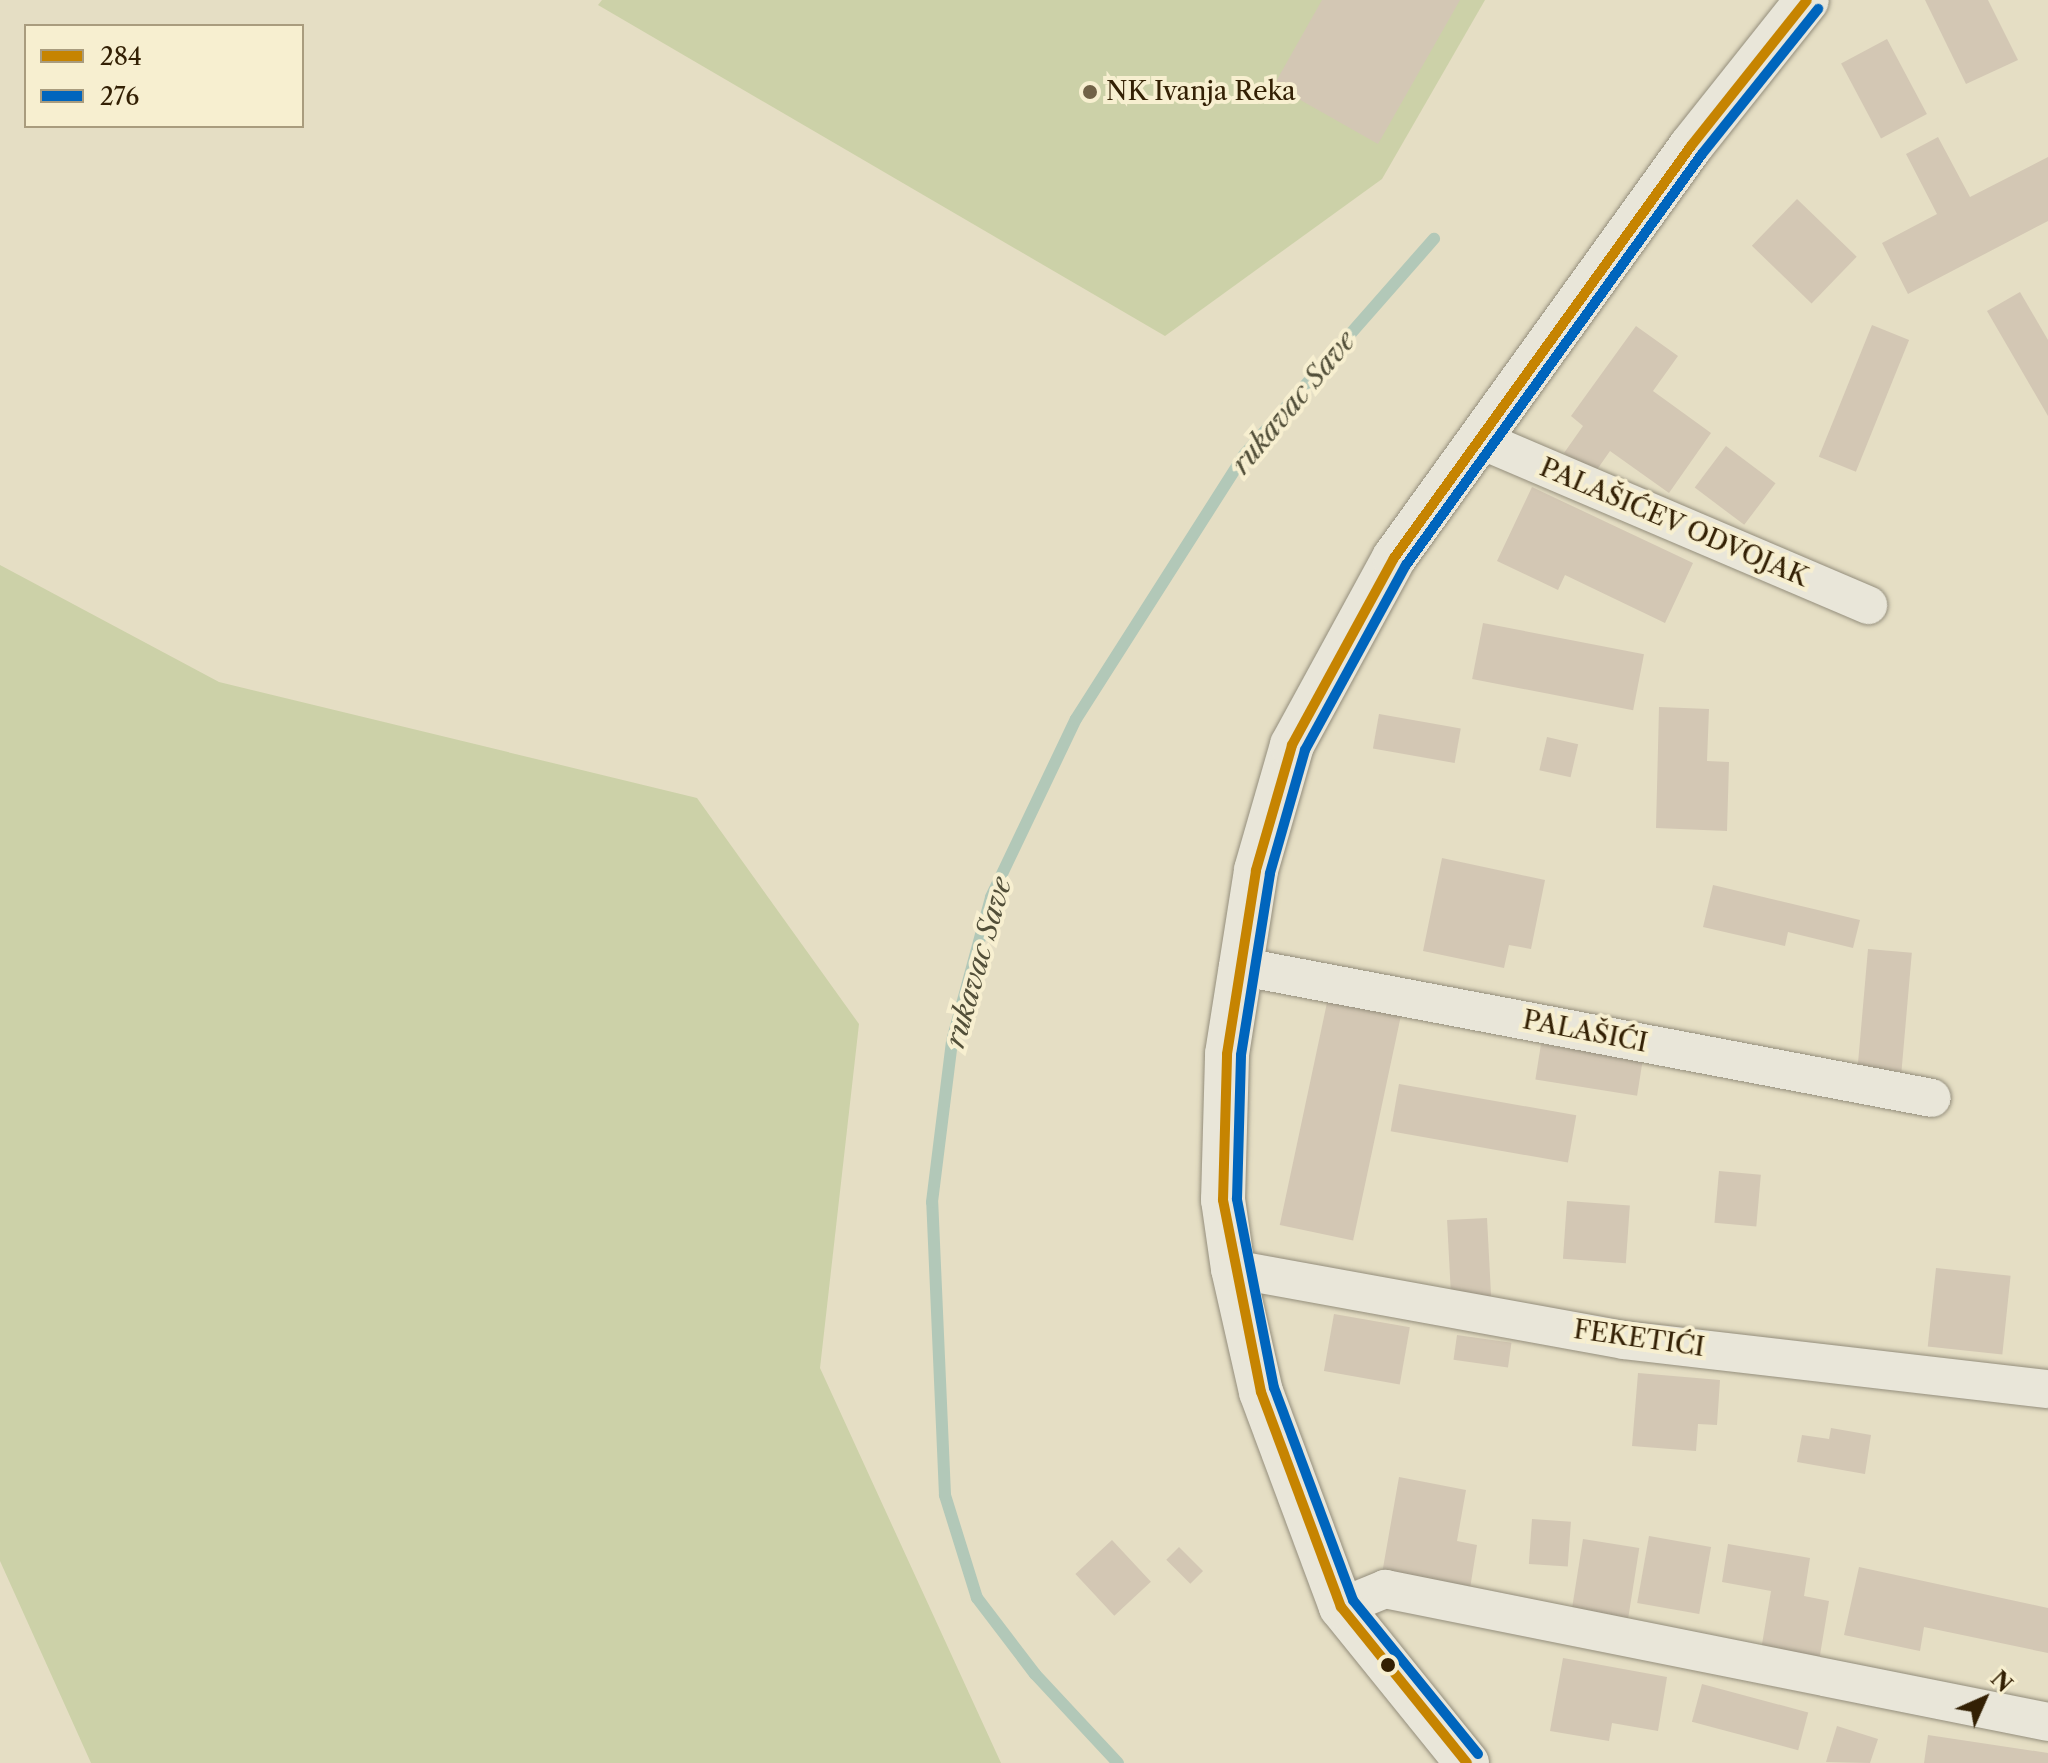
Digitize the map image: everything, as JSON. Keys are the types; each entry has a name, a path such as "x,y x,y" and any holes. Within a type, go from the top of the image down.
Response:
{"main road":[{"path":"1467,1763 1341,1607 1261,1392 1233,1269 1223,1200 1227,1054 1238,966 1256,870 1292,745 1394,558 1691,146 1807,0"}],"street":[{"name":"PALAŠIĆEV ODVOJAK","path":"1481,440 1868,605"},
{"name":"PALAŠIĆI","path":"1238,966 1932,1098"},
{"name":"FEKETIĆI","path":"1233,1269 1624,1340 2048,1389"},
{"path":"1341,1607 1385,1589 2048,1722"}],"green space":[{"name":"NK Ivanja Reka","path":"602,0 1485,0 1382,179 1165,336 598,5"},
{"path":"0,565 219,682 697,798 859,1024 820,1368 1001,1763 91,1763 0,1561"}],"building":[{"path":"1322,0 1460,0 1378,144 1274,85"},
{"path":"1925,0 1988,0 2018,60 1966,84"},
{"path":"1887,39 1927,114 1881,138 1841,63"},
{"path":"1938,137 1970,197 2048,157 2048,221 1908,294 1882,243 1937,214 1906,154"},
{"path":"1797,199 1857,257 1812,303 1752,246"},
{"path":"2020,292 2048,340 2048,416 1987,311"},
{"path":"1872,325 1909,340 1856,472 1819,457"},
{"path":"1636,326 1678,356 1653,391 1711,433 1669,493 1610,451 1594,474 1564,453 1583,426 1571,416"},
{"path":"1726,446 1776,483 1744,525 1695,488"},
{"path":"1532,487 1693,563 1665,623 1565,575 1558,590 1497,561"},
{"path":"1483,623 1644,654 1633,710 1472,679"},
{"path":"1659,707 1709,709 1707,761 1729,762 1727,831 1656,828"},
{"path":"1379,714 1461,728 1455,763 1373,748"},
{"path":"1547,737 1578,744 1571,777 1539,770"},
{"path":"1442,858 1545,880 1531,949 1509,945 1504,968 1423,951"},
{"path":"1713,885 1860,920 1853,948 1788,932 1785,946 1703,927"},
{"path":"1868,949 1912,953 1901,1071 1858,1068"},
{"path":"1328,998 1401,1014 1353,1241 1280,1225"},
{"path":"1541,1044 1643,1060 1637,1096 1535,1080"},
{"path":"1399,1084 1576,1115 1568,1163 1391,1131"},
{"path":"1719,1171 1761,1175 1756,1226 1714,1223"},
{"path":"1567,1201 1630,1205 1626,1263 1563,1259"},
{"path":"1487,1218 1491,1296 1451,1298 1447,1220"},
{"path":"1936,1268 2011,1276 2002,1354 1928,1347"},
{"path":"1334,1314 1410,1327 1400,1384 1324,1371"},
{"path":"1457,1335 1511,1343 1508,1367 1454,1360"},
{"path":"1638,1373 1720,1380 1717,1425 1698,1424 1696,1451 1632,1446"},
{"path":"1831,1428 1871,1435 1865,1474 1797,1462 1802,1435 1829,1439"},
{"path":"1399,1477 1466,1490 1457,1541 1477,1545 1468,1601 1380,1585"},
{"path":"1532,1519 1571,1522 1568,1567 1529,1564"},
{"path":"1649,1536 1711,1547 1699,1614 1637,1603"},
{"path":"1583,1539 1639,1548 1627,1626 1571,1617"},
{"path":"1112,1540 1151,1582 1114,1616 1075,1574"},
{"path":"1728,1544 1810,1558 1804,1596 1829,1601 1818,1667 1760,1656 1771,1591 1722,1582"},
{"path":"1179,1547 1203,1571 1190,1584 1166,1560"},
{"path":"1859,1567 2048,1608 2048,1653 1924,1627 1920,1651 1844,1635"},
{"path":"1563,1658 1667,1677 1658,1731 1612,1723 1609,1741 1550,1731"},
{"path":"1702,1684 1808,1712 1798,1750 1692,1722"},
{"path":"1837,1726 1878,1739 1870,1763 1826,1762"},
{"path":"1928,1735 2048,1753 2048,1763 1924,1763"}],"waterway":[{"name":"rukavac Save","path":"1118,1763 1035,1674 977,1598 945,1495 932,1202 952,1041 991,897 1076,719 1244,455 1434,239"}],"transit line":[{"name":"284","path":"1467,1763 1341,1607 1261,1392 1223,1200 1227,1054 1256,870 1292,745 1394,558 1691,146 1807,0"},
{"name":"276","path":"1478,1754 1353,1600 1274,1388 1237,1199 1241,1055 1270,873 1305,750 1406,565 1702,154 1818,9"}],"place":[{"name":"NK Ivanja Reka","path":"1090,92"}]}
